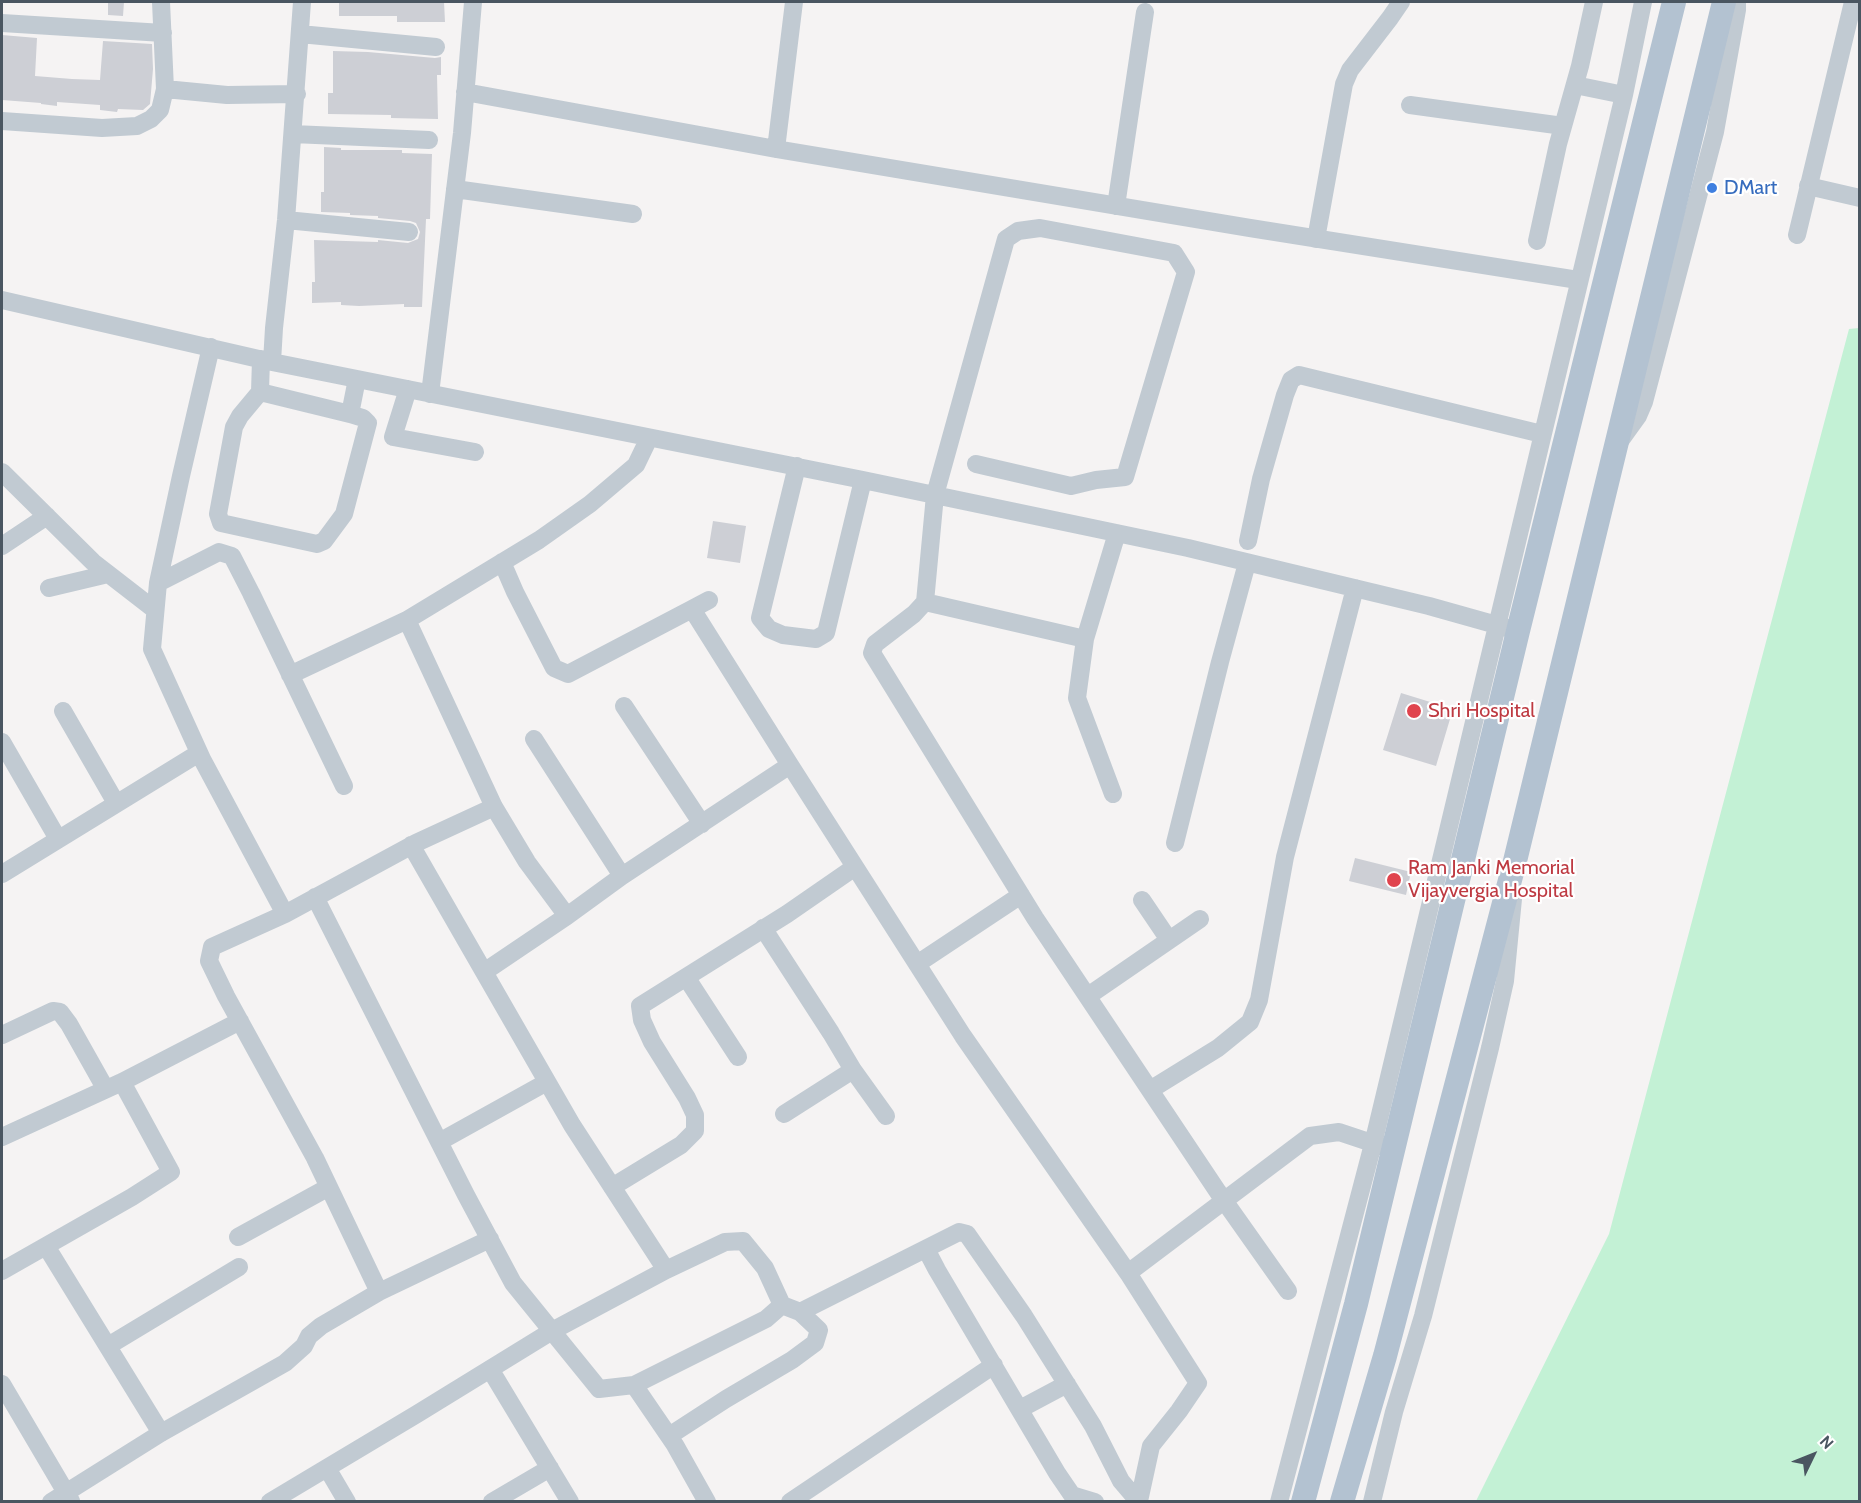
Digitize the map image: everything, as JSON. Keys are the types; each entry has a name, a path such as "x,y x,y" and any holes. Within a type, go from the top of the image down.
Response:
{"main road":[{"path":"1303,1502 1356,1304 1383,1147 1508,628 1674,2"},
{"path":"1342,1502 1397,1358 1449,1113 1515,861 1724,2"}],"street":[{"path":"2,121 102,128 137,126 151,119 160,111 165,89 161,2"},
{"path":"260,392 350,414 363,418 368,423 344,514 324,541 317,544 221,523 218,514 234,427 260,392 274,328 297,94 302,2"},
{"path":"430,394 455,189 473,2"},
{"path":"776,148 794,2"},
{"path":"1316,239 1344,84 1350,70 1401,2"},
{"path":"1537,241 1594,2"},
{"path":"2,300 266,360 797,466 1117,533 1355,588 1508,628 1542,434 1623,96 1643,2"},
{"path":"1616,448 1638,416 1644,402 1715,132 1737,2"},
{"path":"1797,235 1853,2"},
{"path":"1116,206 1145,12"},
{"path":"2,22 163,33"},
{"path":"300,34 436,47"},
{"path":"1575,85 1623,96"},
{"path":"165,89 227,95 297,94"},
{"path":"465,92 1116,206 1578,280"},
{"path":"1410,105 1563,126"},
{"path":"293,134 429,140"},
{"path":"1808,186 1860,198"},
{"path":"455,189 633,214"},
{"path":"286,220 409,232"},
{"path":"976,464 1071,486 1096,480 1125,477 1186,272 1174,253 1040,228 1018,231 1006,239 935,495 925,602 914,614 875,644 872,653 1021,895 1225,1202 1288,1291"},
{"path":"212,347 158,583 152,649 199,753 285,914"},
{"path":"1248,541 1285,396 1291,380 1299,375 1542,434"},
{"path":"350,414 357,379"},
{"path":"393,437 408,389"},
{"path":"341,536 370,448 393,437 475,452"},
{"path":"290,675 406,620 539,540 590,504 636,465 649,438"},
{"path":"797,466 760,618 769,629 783,635 816,639 826,633 863,480"},
{"path":"2,472 93,562 155,610"},
{"path":"2,546 47,516"},
{"path":"1113,794 1077,698 1086,639 1117,533"},
{"path":"158,583 219,552 232,556 344,786"},
{"path":"502,562 554,668 568,674 709,600"},
{"path":"1175,843 1247,563"},
{"path":"49,588 108,574"},
{"path":"1150,1090 1218,1048 1250,1022 1259,1000 1285,858 1355,588"},
{"path":"925,602 1086,639"},
{"path":"692,609 963,1036 1128,1273 1197,1383 1179,1411 1151,1446 1140,1501"},
{"path":"406,620 494,807 526,862 567,916"},
{"path":"624,706 702,824"},
{"path":"63,711 116,803"},
{"path":"534,739 622,876"},
{"path":"2,742 58,839"},
{"path":"2,874 199,753"},
{"path":"484,972 622,876 790,765"},
{"path":"379,1292 315,1158 209,961 212,947 285,914 411,845 494,807"},
{"path":"411,845 572,1125 666,1270"},
{"path":"1372,1502 1397,1358 1423,1316 1505,981 1515,861"},
{"path":"612,1187 681,1145 694,1131 695,1115 652,1042 642,1020 640,1006 787,914 855,867"},
{"path":"917,964 1021,895"},
{"path":"315,897 513,1283 599,1389 634,1385 766,1318 782,1305"},
{"path":"1142,900 1169,940"},
{"path":"1088,996 1200,919"},
{"path":"763,928 853,1070 886,1116"},
{"path":"686,977 738,1057"},
{"path":"2,1035 53,1011 60,1012 105,1088"},
{"path":"2,1137 122,1082 240,1021"},
{"path":"784,1114 853,1070"},
{"path":"2,1270 132,1197 171,1172 122,1082"},
{"path":"439,1142 547,1082"},
{"path":"1449,1113 1473,1118"},
{"path":"1128,1273 1310,1136 1339,1132 1383,1147 1279,1502"},
{"path":"238,1237 329,1187"},
{"path":"800,1312 958,1232 967,1234 1024,1316 1093,1426 1122,1481 1140,1501"},
{"path":"2,1384 6,1402 63,1498 161,1433 285,1363 321,1326 379,1292 490,1239"},
{"path":"270,1502 552,1331 666,1270 725,1242 743,1241 765,1268 782,1305 800,1312 819,1330 815,1343 792,1360 669,1436"},
{"path":"46,1246 161,1433"},
{"path":"926,1249 1057,1473 1072,1495 1095,1502"},
{"path":"108,1346 239,1267"},
{"path":"790,1502 994,1365"},
{"path":"490,1369 570,1502"},
{"path":"1020,1409 1066,1384"},
{"path":"634,1385 669,1436 707,1502"},
{"path":"327,1468 347,1502"},
{"path":"492,1502 550,1468"}],"green space":[{"path":"1859,328 1859,1501 1476,1501 1609,1234 1849,329"}],"building":[{"path":"108,2 124,2 123,16 108,15"},
{"path":"339,2 444,2 445,22 397,22 397,16 339,16"},
{"path":"2,35 37,38 35,76 72,79 100,80 103,41 152,44 153,69 150,104 143,110 118,109 117,112 100,110 100,105 57,102 57,106 2,100"},
{"path":"333,51 441,57 441,75 437,75 438,119 391,118 391,115 328,114 328,93 333,93"},
{"path":"324,147 341,148 341,150 402,150 402,153 432,154 430,219 426,219 422,307 404,307 404,304 359,306 341,305 341,302 312,303 312,282 315,282 314,240 378,242 378,240 408,243 418,239 420,232 416,223 410,221 350,215 350,213 321,212 321,192 324,192"},
{"path":"713,521 746,526 740,563 707,558"},
{"path":"1401,693 1453,709 1436,766 1383,750"},
{"path":"1355,858 1411,872 1406,895 1349,881"}],"place":[{"name":"DMart","path":"1712,188"},
{"name":"Shri Hospital","path":"1414,711"},
{"name":"Ram Janki Memorial Vijayvergia Hospital","path":"1394,880"}]}
